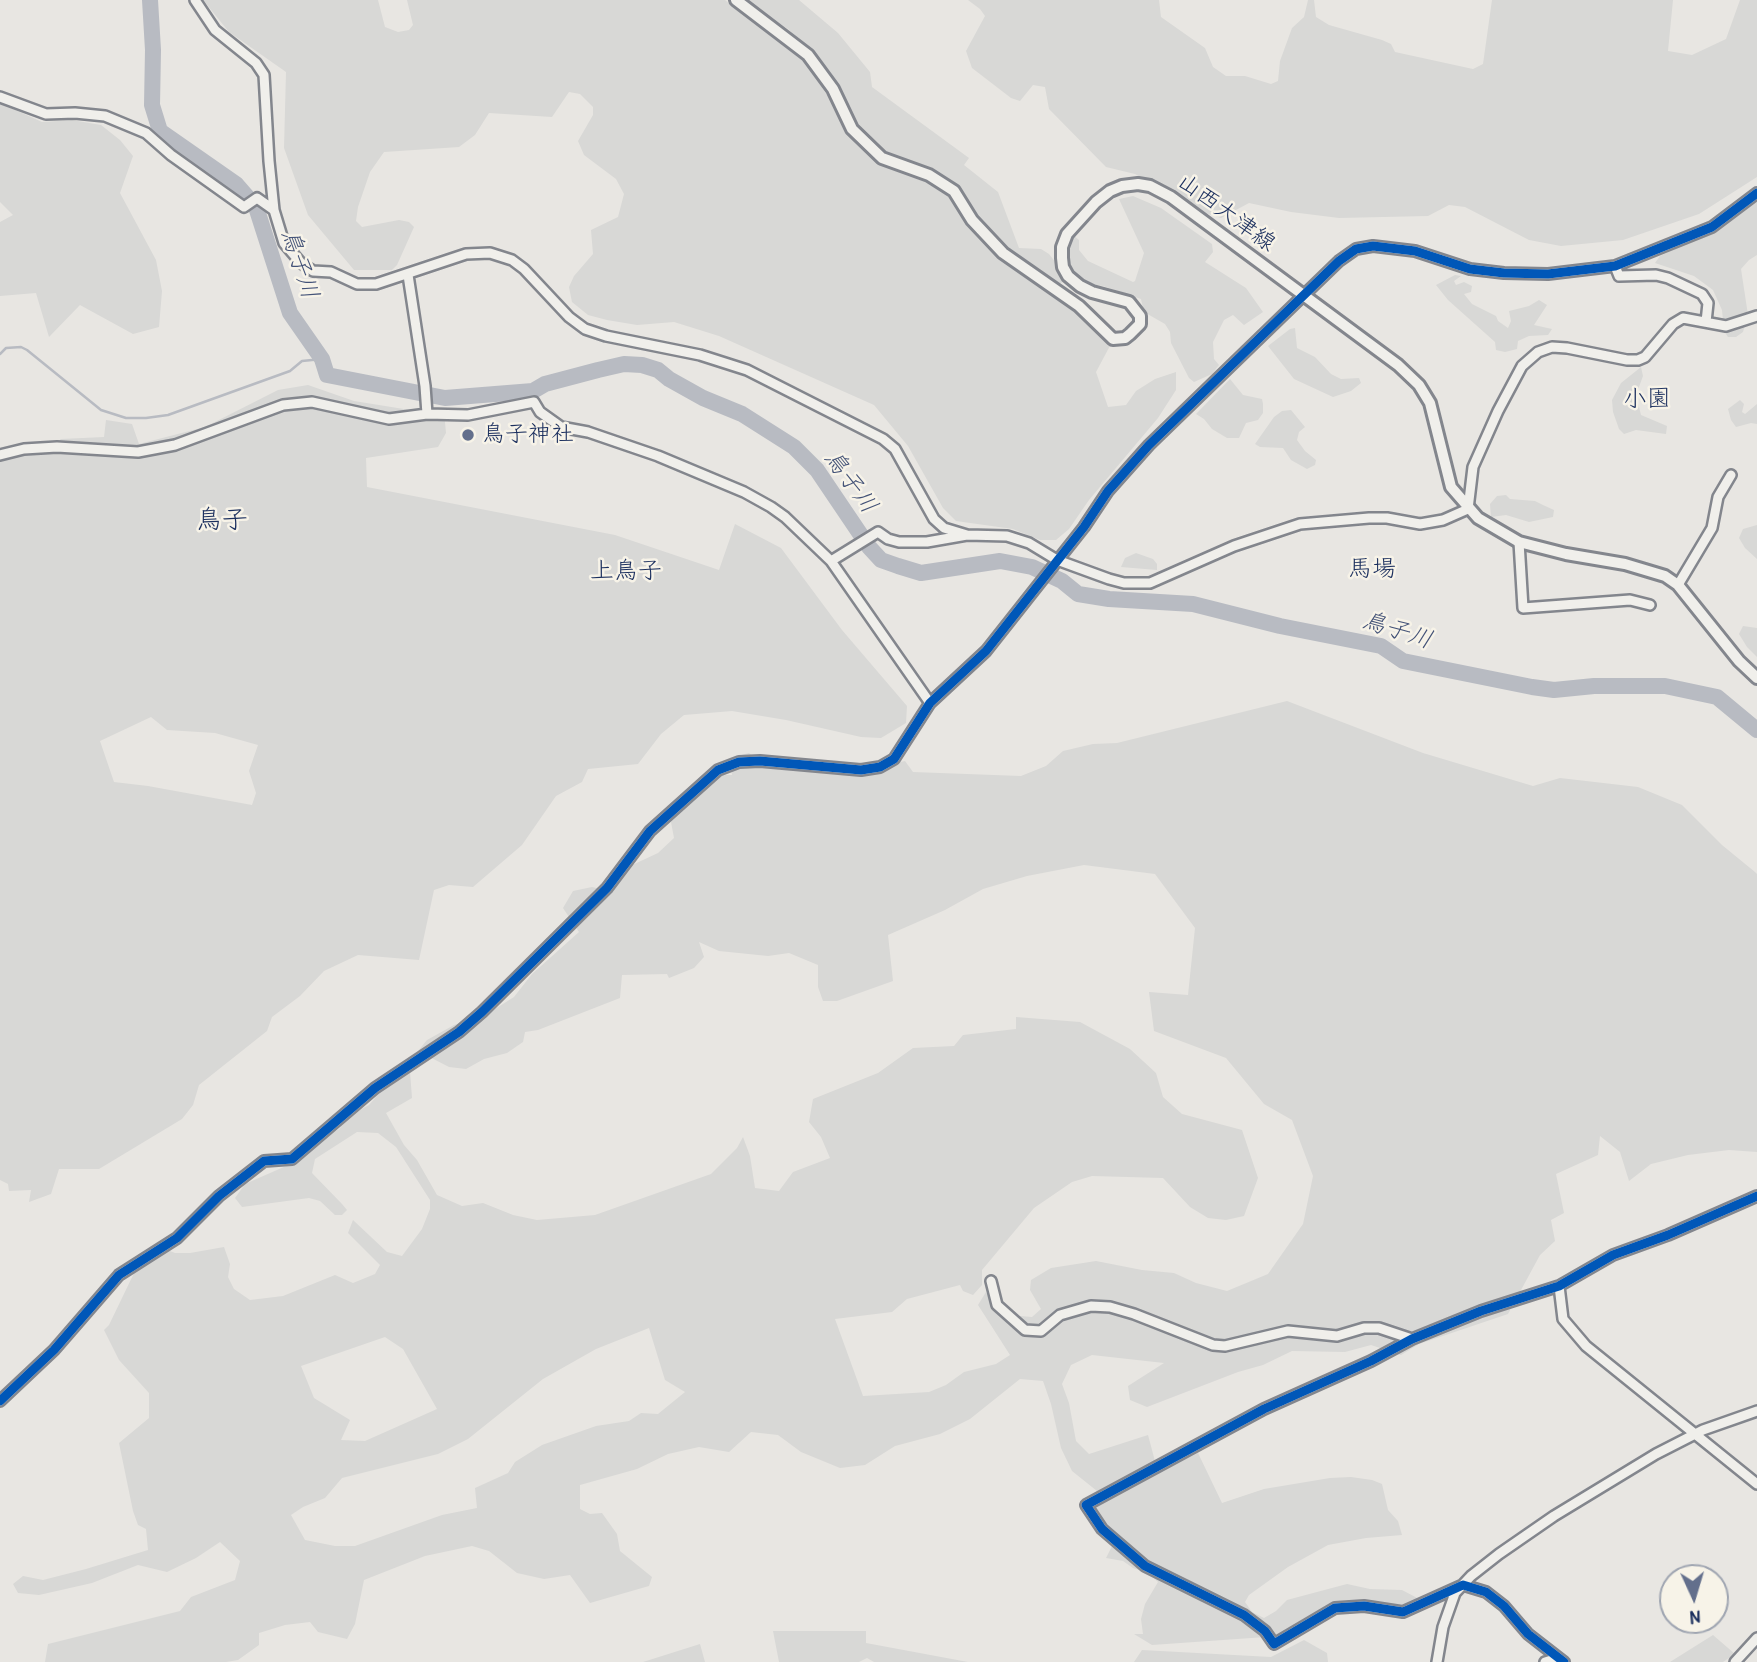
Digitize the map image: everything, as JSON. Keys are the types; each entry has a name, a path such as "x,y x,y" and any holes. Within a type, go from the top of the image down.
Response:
{"main road":[{"name":"山西大津線","path":"736,0 808,55 832,89 852,129 882,158 929,175 954,191 972,220 1003,253 1079,306 1113,339 1125,338 1140,324 1140,316 1129,302 1093,292 1068,276 1062,258 1062,247 1067,234 1096,202 1122,186 1150,186 1171,197 1398,365 1419,385 1430,403 1451,487 1478,518 1519,542 1650,570 1665,576 1678,585 1739,661 1757,678"}],"street":[{"path":"195,0 215,30 256,63 264,75 274,210 284,243 313,271 331,272 357,284 376,284 466,254 490,253 512,260 584,329 700,355 747,370 883,439 895,449 934,519 944,528 967,535"},
{"path":"0,97 46,114 105,116 146,133 171,155 244,207 257,198 274,210"},
{"path":"0,1401 54,1350 119,1275 177,1238 219,1196 264,1161 292,1159 375,1088 459,1032 482,1012 607,888 650,831 696,787 719,770 739,762 760,761 861,770 880,767 894,759 930,703 986,651 1033,593 1108,491 1149,445 1339,261 1356,250 1373,246 1415,251 1470,269 1503,273 1548,274 1615,266 1713,227 1757,193"},
{"path":"1615,266 1619,276 1656,275 1702,294 1708,303 1706,322"},
{"path":"408,275 427,414"},
{"path":"831,561 878,532 899,542 927,542 967,535 1007,536 1029,543 1057,560 1124,583 1150,583 1234,546 1300,524 1387,518 1420,524 1443,520 1468,509 1473,467 1488,433 1509,387 1522,366 1538,352 1552,347 1567,348 1638,360 1645,357 1672,324 1683,318 1726,326 1757,316"},
{"path":"0,455 24,449 57,447 138,452 175,445 283,405 312,402 389,419 427,414 468,415 534,402 540,412 561,427 631,445 744,492 771,507 801,530 831,561 930,703"},
{"path":"1678,585 1712,528 1718,497 1731,475"},
{"path":"1519,542 1523,608 1630,600 1650,605"},
{"path":"1561,1660 1528,1634 1504,1606 1486,1592 1463,1585 1403,1612 1364,1606 1335,1608 1274,1644 1265,1632 1244,1615 1145,1566 1102,1529 1086,1506 1264,1409 1371,1361 1412,1339 1481,1311 1559,1286 1613,1255 1668,1235 1757,1196"},
{"path":"992,1280 997,1306 1025,1330 1041,1331 1060,1315 1091,1306 1110,1307 1134,1314 1213,1345 1225,1346 1288,1331 1337,1336 1371,1328 1396,1332 1412,1339"},
{"path":"1559,1286 1563,1320 1576,1336 1757,1484"},
{"path":"1437,1662 1443,1627 1455,1593 1471,1576 1499,1554 1554,1516 1656,1454 1757,1411"},
{"path":"1735,1662 1757,1638"},
{"path":"1545,1662 1561,1660"}],"shaded area":[{"path":"203,0 378,0 385,27 398,32 409,30 413,25 407,0 725,0 805,62 829,98 848,134 879,161 933,182 953,199 977,231 1093,316 1112,342 1096,372 1108,407 1126,405 1136,391 1155,379 1176,372 1176,390 1158,418 1089,500 1069,529 1056,540 1040,540 1013,529 956,521 943,508 908,446 874,405 719,336 674,322 637,325 607,320 588,315 572,302 569,287 574,276 593,254 591,230 618,217 624,194 616,179 584,155 578,141 593,115 593,107 580,94 569,92 552,117 489,113 475,135 459,147 384,152 370,172 356,221 362,227 399,220 409,222 414,227 397,265 392,270 354,270 308,215 284,148 286,72 229,32"},
{"path":"744,0 799,0 838,33 870,72 872,87 969,158 964,165 998,192 1019,248 1041,249 1049,254 1056,263 1063,282 1059,284 1032,271 1004,249 956,190 883,155 855,126 812,52 788,29"},
{"path":"968,0 1159,0 1161,17 1205,48 1213,67 1226,76 1245,76 1271,84 1278,81 1280,61 1292,28 1304,17 1308,0 1314,0 1316,17 1329,25 1382,40 1391,44 1395,52 1473,69 1483,64 1492,0 1673,0 1668,51 1692,55 1726,39 1740,0 1757,0 1757,177 1699,214 1623,240 1561,246 1529,240 1465,207 1449,205 1428,216 1339,218 1249,203 1221,218 1205,213 1135,174 1106,167 1049,109 1045,87 1033,85 1020,101 1011,98 972,68 966,51 985,16"},
{"path":"0,103 42,122 72,120 101,125 120,140 133,156 120,193 156,260 162,291 159,327 133,334 80,305 49,337 36,293 0,296 0,222 13,215 0,202"},
{"path":"1133,196 1161,208 1212,244 1213,252 1205,262 1246,288 1263,312 1244,325 1233,315 1224,320 1213,342 1214,359 1219,365 1212,374 1194,382 1189,378 1171,343 1170,332 1165,324 1144,312 1141,299 1103,286 1082,283 1071,274 1064,261 1068,240 1073,235 1079,240 1079,250 1088,261 1135,281 1144,253 1119,199"},
{"path":"1757,199 1757,255 1741,269 1748,315 1743,332 1736,337 1728,337 1724,331 1722,310 1713,290 1694,276 1655,263 1660,256 1716,230"},
{"path":"1455,275 1461,276 1454,281 1456,285 1464,282 1472,286 1471,292 1464,294 1472,304 1496,316 1498,321 1508,328 1511,321 1509,311 1529,306 1539,300 1547,305 1534,325 1552,329 1548,335 1529,336 1518,341 1517,349 1505,352 1496,350 1495,342 1448,300 1436,285"},
{"path":"1295,328 1297,348 1315,357 1331,374 1341,379 1359,378 1361,383 1351,391 1333,397 1294,379 1268,346"},
{"path":"1641,367 1643,376 1636,395 1641,415 1667,426 1666,434 1636,430 1624,434 1619,429 1612,400 1621,383"},
{"path":"1230,379 1243,395 1262,399 1263,404 1263,413 1258,420 1246,423 1239,438 1227,438 1196,414"},
{"path":"308,385 354,401 410,410 444,412 446,433 438,447 366,458 367,487 615,535 719,570 735,524 781,548 842,630 907,706 906,723 881,738 861,737 732,711 684,715 661,734 638,764 588,769 582,782 556,796 522,845 473,887 449,885 434,890 419,960 358,955 324,971 300,996 272,1017 267,1031 199,1085 193,1105 182,1119 99,1169 59,1169 51,1194 29,1202 31,1190 9,1191 8,1184 0,1180 0,451 43,452 61,439 104,437 106,420 132,424 139,444 205,427 278,390","holes":["151,717 167,730 215,733 258,745 249,771 256,793 252,805 114,782 100,741"]},
{"path":"1740,400 1744,404 1742,412 1745,414 1757,404 1757,424 1736,427 1731,420 1728,409"},
{"path":"1291,410 1305,427 1299,432 1297,440 1316,460 1315,465 1307,469 1291,460 1283,448 1260,447 1255,444 1274,417 1282,411"},
{"path":"1506,495 1510,499 1535,501 1554,510 1553,517 1529,522 1506,515 1491,517 1490,504 1497,496"},
{"path":"1757,525 1757,559 1739,538 1743,529"},
{"path":"1136,553 1153,559 1157,570 1121,567 1125,558"},
{"path":"1743,626 1757,628 1757,657 1739,634"},
{"path":"1287,701 1423,753 1533,786 1560,778 1638,787 1682,805 1722,845 1757,874 1757,1152 1729,1150 1688,1155 1651,1164 1629,1181 1620,1152 1600,1136 1598,1155 1556,1174 1564,1213 1551,1220 1555,1241 1540,1255 1508,1314 1419,1344 1401,1355 1371,1345 1345,1352 1292,1351 1263,1365 1147,1407 1130,1400 1128,1386 1164,1363 1092,1355 1071,1365 1062,1384 1069,1403 1076,1441 1089,1454 1148,1435 1156,1465 1097,1491 1072,1471 1061,1448 1043,1381 1020,1379 970,1419 940,1434 895,1446 865,1465 840,1468 801,1452 778,1435 751,1432 729,1452 699,1447 668,1454 637,1469 580,1485 580,1509 590,1514 602,1513 617,1534 620,1551 652,1577 649,1586 590,1603 570,1575 544,1579 517,1573 489,1551 472,1546 425,1556 364,1580 355,1624 347,1639 318,1632 310,1622 285,1625 259,1633 259,1645 238,1660 226,1662 45,1662 48,1644 180,1611 191,1597 235,1580 240,1561 220,1542 196,1558 167,1572 138,1565 92,1583 39,1595 18,1593 13,1584 23,1576 43,1580 148,1550 146,1529 138,1525 133,1511 119,1443 149,1418 149,1393 119,1360 104,1330 109,1325 135,1271 162,1248 175,1253 190,1253 224,1247 230,1264 228,1277 234,1289 250,1300 283,1296 335,1275 353,1283 375,1274 380,1265 348,1233 353,1220 387,1252 402,1256 422,1229 430,1209 430,1200 396,1147 378,1133 357,1132 315,1159 312,1173 347,1210 342,1215 335,1215 320,1201 309,1198 242,1207 235,1198 245,1184 302,1159 316,1142 339,1129 352,1114 369,1105 409,1059 412,1098 386,1113 437,1195 462,1206 483,1203 513,1215 537,1220 595,1215 711,1174 737,1148 743,1137 750,1156 755,1188 779,1191 793,1172 830,1158 821,1137 809,1122 813,1099 878,1073 913,1048 954,1046 963,1035 1016,1029 1016,1017 1080,1022 1130,1049 1156,1073 1163,1097 1182,1114 1242,1130 1258,1178 1244,1216 1226,1220 1208,1218 1190,1207 1163,1178 1092,1176 1072,1182 1034,1208 982,1270 982,1285 973,1295 963,1291 960,1285 907,1299 892,1312 835,1319 863,1396 929,1392 946,1385 964,1372 996,1364 1010,1355 978,1305 986,1292 997,1314 1032,1317 1041,1309 1030,1290 1031,1280 1051,1268 1096,1261 1174,1273 1196,1283 1227,1291 1268,1274 1303,1224 1313,1176 1292,1120 1264,1104 1226,1058 1154,1031 1149,992 1188,995 1195,928 1155,874 1084,865 1027,876 983,889 945,910 888,935 893,981 837,1001 823,1001 818,987 818,965 789,953 768,956 719,951 699,942 704,957 694,968 669,978 667,974 622,975 620,998 538,1030 525,1032 523,1042 507,1053 484,1059 466,1069 449,1067 418,1051 427,1040 454,1025 487,1014 514,997 532,974 579,932 563,908 573,891 592,887 610,891 628,867 658,853 674,838 671,822 676,813 678,799 702,775 732,775 730,758 749,753 760,762 810,767 836,761 877,767 905,761 913,772 1021,776 1046,766 1063,751 1093,744 1117,743","holes":["649,1328 665,1380 685,1392 658,1414 641,1413 629,1421 596,1426 542,1445 515,1462 508,1473 475,1488 477,1508 442,1515 355,1546 335,1546 305,1540 291,1515 325,1498 342,1478 438,1454 468,1439 543,1379 596,1349","385,1337 403,1349 437,1409 365,1441 341,1440 350,1420 314,1398 301,1366"]},
{"path":"1198,1453 1222,1503 1264,1489 1351,1477 1382,1484 1388,1510 1398,1521 1402,1535 1328,1545 1288,1567 1249,1595 1245,1602 1252,1612 1264,1618 1287,1600 1347,1584 1370,1589 1402,1590 1421,1600 1408,1606 1393,1608 1343,1605 1294,1635 1152,1645 1134,1634 1143,1634 1141,1619 1145,1604 1158,1582 1148,1573 1123,1561 1106,1558 1112,1546 1093,1505"},
{"path":"773,1631 866,1631 866,1643 968,1662 874,1662 867,1658 859,1662 779,1662"},
{"path":"1713,1635 1735,1654 1723,1662 1670,1662"},
{"path":"1304,1640 1327,1653 1328,1662 1134,1662 1142,1650 1271,1657"},
{"path":"700,1644 705,1662 643,1662"}],"waterway":[{"name":"鳥子川","path":"150,0 152,105 160,131 236,184 256,207 290,313 322,359 327,375 445,398 533,391 545,384 598,370 624,364 642,365 658,370 703,398 742,414 794,447 817,470 869,547 881,560 898,566 921,573 1000,561 1032,567 1062,581 1078,594 1109,599 1193,604 1280,626 1381,646 1403,661 1532,687 1554,690 1594,686 1665,686 1717,697 1757,730"},
{"path":"0,354 6,348 21,347 27,350 101,410 126,418 168,415 290,371 302,361 322,359"}],"cycle path":[{"path":"0,1401 54,1350 119,1275 177,1238 219,1196 264,1161 292,1159 375,1088 459,1032 482,1012 607,888 650,831 718,770 739,762 760,761 861,770 880,767 894,759 930,703 986,651 1084,527 1108,491 1149,445 1339,261 1356,249 1373,246 1415,251 1470,269 1504,273 1548,274 1615,266 1712,227 1757,193"},
{"path":"1564,1662 1528,1634 1504,1606 1486,1592 1463,1585 1403,1612 1364,1606 1335,1608 1274,1644 1265,1631 1244,1615 1145,1566 1102,1529 1086,1505 1264,1409 1371,1361 1412,1339 1481,1311 1559,1286 1613,1255 1668,1235 1757,1196"}],"place":[{"name":"鳥子神社","path":"468,435"}],"district":[{"name":"小園","path":"1647,400"},
{"name":"鳥子","path":"222,521"},
{"name":"馬場","path":"1372,570"},
{"name":"上鳥子","path":"626,572"}]}
